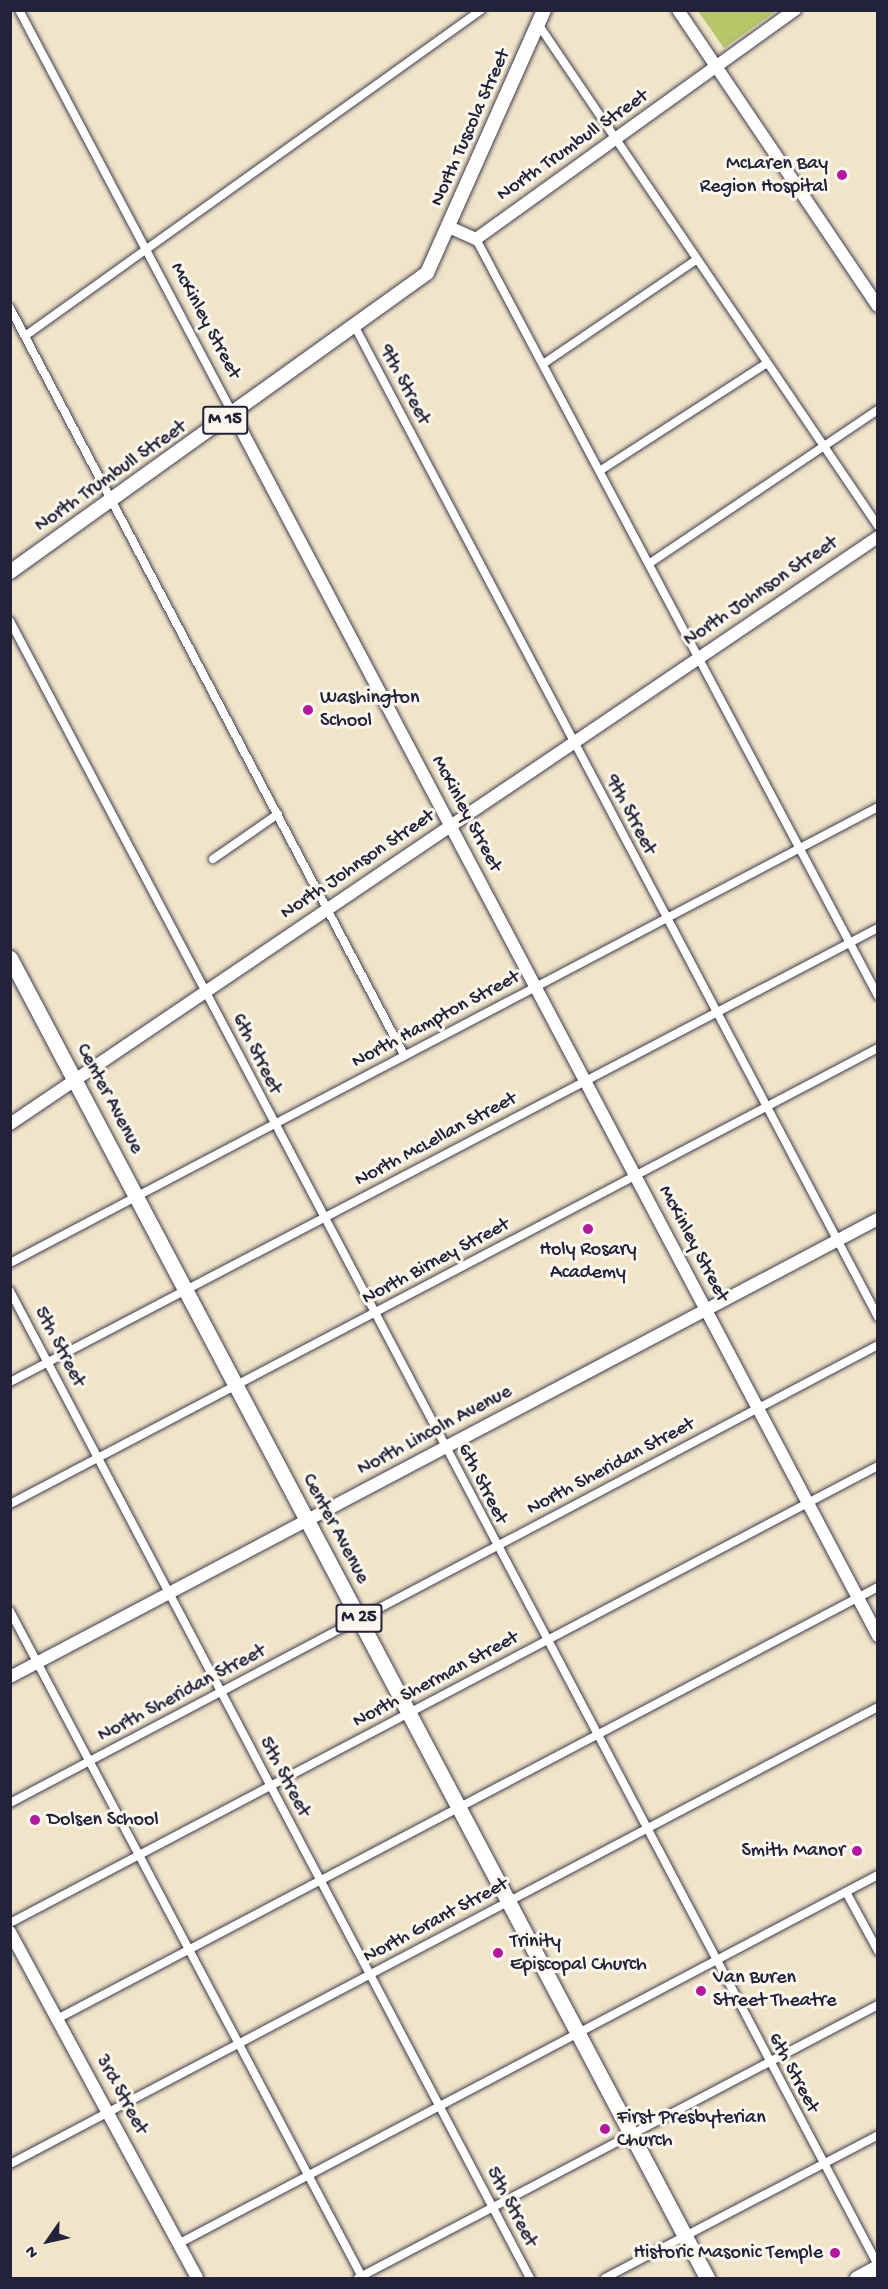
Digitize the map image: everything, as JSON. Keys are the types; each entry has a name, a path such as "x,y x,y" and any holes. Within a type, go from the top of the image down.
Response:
{"highway":[{"name":"Center Avenue","path":"10,958 707,2278"},
{"path":"857,2278 878,2266"}],"main road":[{"name":"North Tuscola Street","path":"436,263 449,226 544,10"},
{"name":"North Trumbull Street","path":"10,572 112,502 355,327 436,263"}],"street":[{"name":"McKinley Street","path":"20,10 878,1636"},
{"path":"25,336 482,10"},
{"path":"678,10 878,306"},
{"name":"North Trumbull Street","path":"476,239 795,10"},
{"path":"538,24 878,526"},
{"path":"449,226 476,239 601,470 878,996"},
{"path":"543,364 696,260"},
{"path":"10,308 404,1055"},
{"name":"9th Street","path":"355,327 765,1107 878,1317"},
{"path":"601,470 767,363"},
{"path":"650,563 878,410"},
{"name":"North Johnson Street","path":"10,1124 878,537"},
{"name":"6th Street","path":"10,621 595,1736 822,2165 878,2266"},
{"name":"North Hampton Street","path":"10,1263 878,807"},
{"path":"213,859 278,814"},
{"name":"North McLellan Street","path":"10,1382 878,928"},
{"name":"North Birney Street","path":"10,1504 878,1048"},
{"name":"North Lincoln Avenue","path":"10,1677 878,1219"},
{"name":"5th Street","path":"10,1291 530,2278"},
{"name":"North Sheridan Street","path":"10,1803 878,1345"},
{"name":"North Sherman Street","path":"10,1923 878,1466"},
{"path":"57,2019 878,1587"},
{"path":"10,1611 308,2175 360,2278 631,2133 878,2005"},
{"name":"North Grant Street","path":"10,2164 878,1707"},
{"path":"178,2244 878,1875"},
{"path":"846,1892 878,1951"},
{"name":"3rd Street","path":"10,1932 197,2278"},
{"path":"605,2278 878,2135"}],"green space":[{"path":"698,11 776,11 724,48"}],"place":[{"name":"McLaren Bay Region Hospital","path":"842,175"},
{"name":"Washington School","path":"308,710"},
{"name":"Holy Rosary Academy","path":"588,1229"},
{"name":"Dolsen School","path":"35,1820"},
{"name":"Smith Manor","path":"857,1851"},
{"name":"Trinity Episcopal Church","path":"498,1953"},
{"name":"Van Buren Street Theatre","path":"701,1991"},
{"name":"First Presbyterian Church","path":"605,2129"},
{"name":"Historic Masonic Temple","path":"835,2253"}]}
